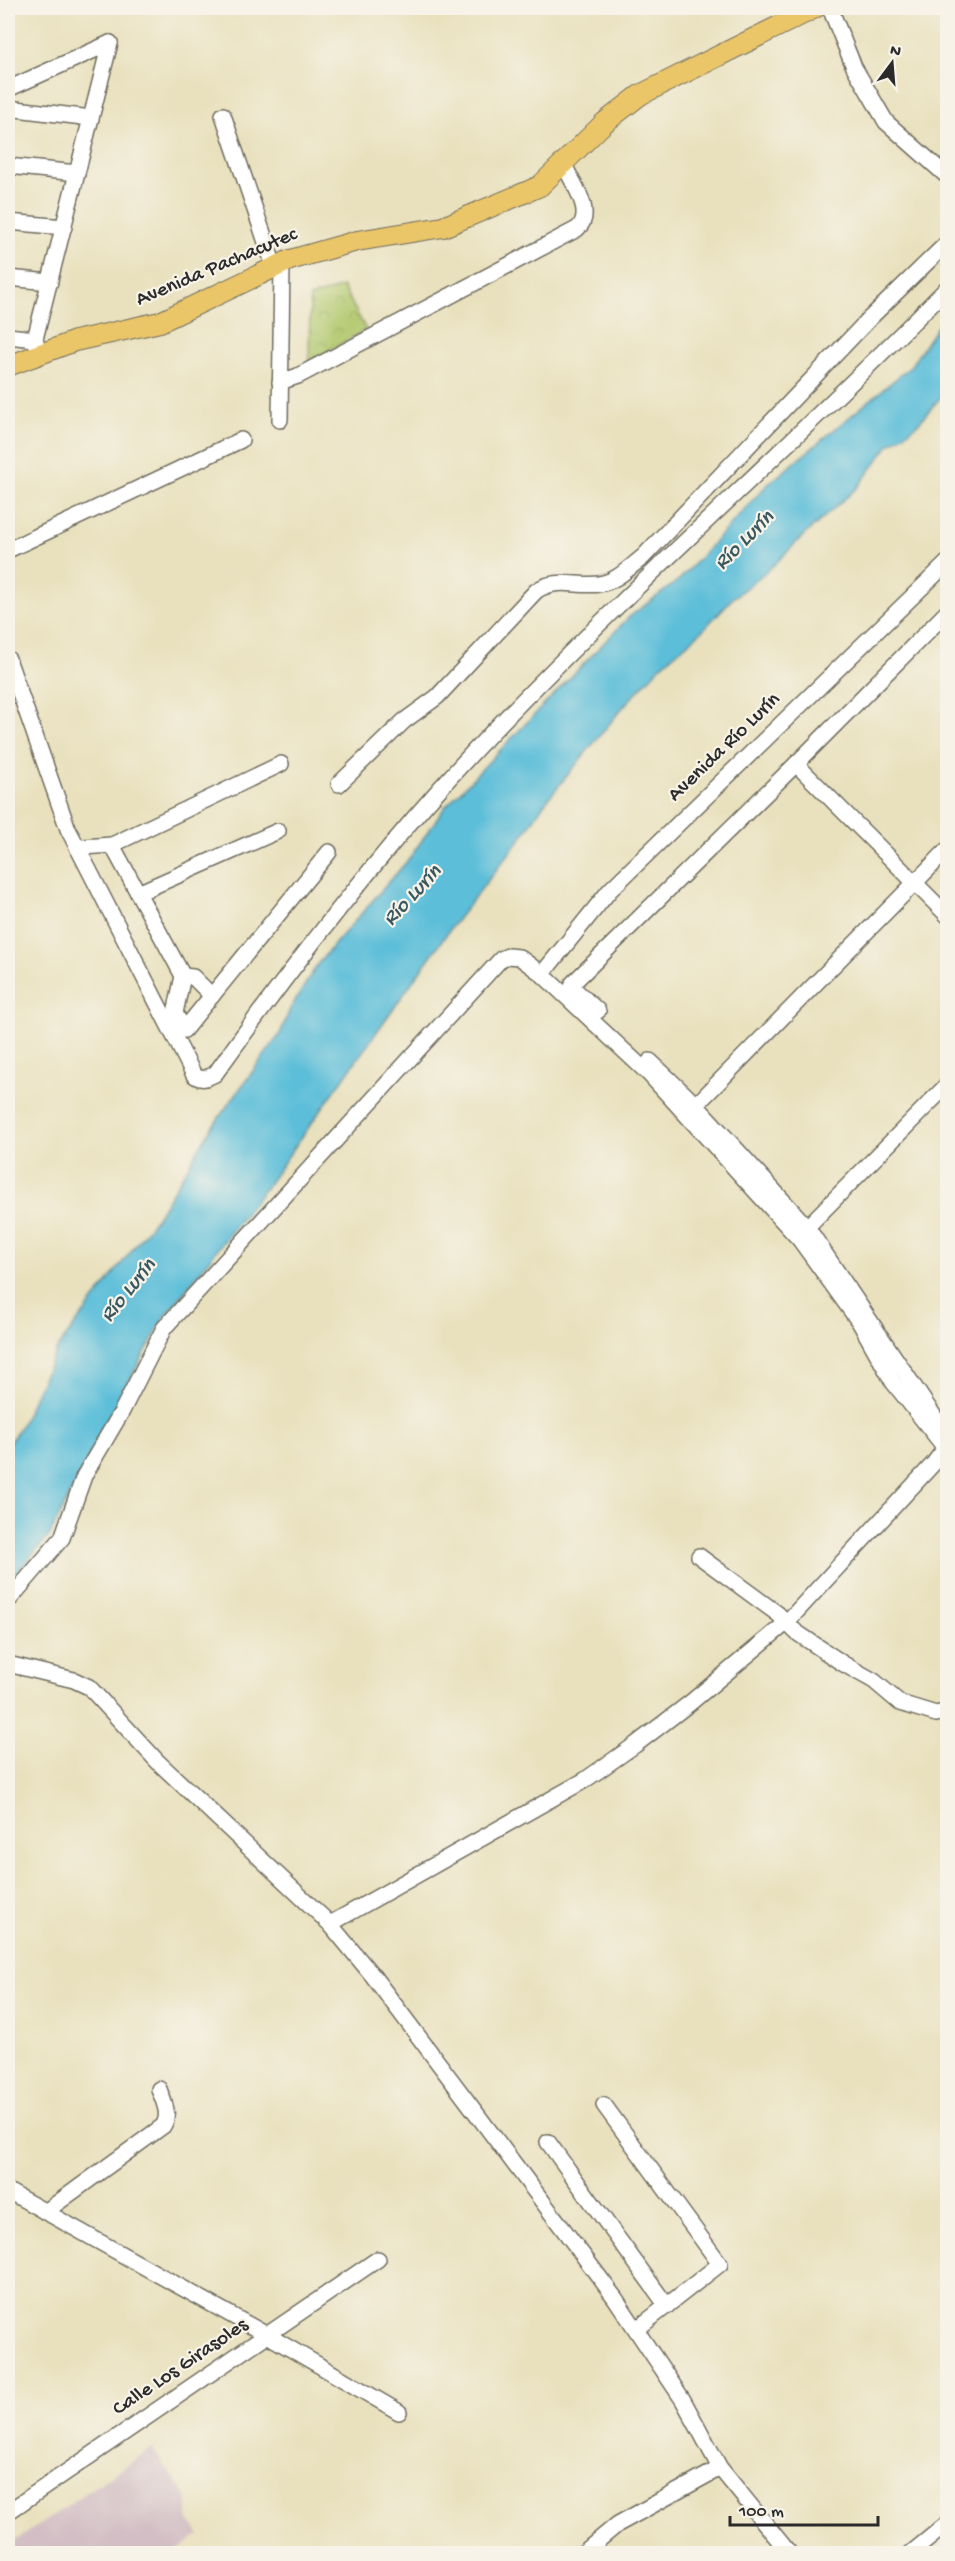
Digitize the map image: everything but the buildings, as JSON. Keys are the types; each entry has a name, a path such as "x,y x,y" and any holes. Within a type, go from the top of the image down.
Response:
{"main road":[{"name":"Avenida Pachacutec","path":"8,366 37,347 160,322 278,264 357,241 443,227 540,186 564,165 604,123 640,94 815,8"}],"street":[{"path":"830,8 854,67 886,122 948,177"},
{"path":"8,89 110,43 50,282 37,347 8,336"},
{"path":"8,108 92,118"},
{"path":"224,115 278,264 279,420"},
{"path":"280,382 298,376 577,229 583,222 585,211 564,165"},
{"path":"8,166 77,173"},
{"path":"8,222 64,228"},
{"path":"339,784 404,721 437,697 544,585 554,583 602,584 617,577 643,557 870,318 948,242"},
{"path":"8,278 50,282"},
{"path":"8,659 68,829 194,1075 203,1079 215,1074 305,950 416,817 496,728 634,591 883,353 948,287"},
{"path":"8,550 241,440"},
{"name":"Avenida Río Lurín","path":"542,974 606,894 948,562"},
{"path":"948,611 572,985 696,1105 807,1227 948,1437"},
{"path":"78,849 112,845 281,764"},
{"path":"796,764 948,916"},
{"path":"138,893 278,831"},
{"path":"112,845 183,976 175,1013 184,1030 329,852"},
{"path":"696,1105 948,849"},
{"path":"8,1601 62,1538 76,1492 169,1321 249,1238 501,959 508,956 519,957 542,974 649,1074 800,1240 860,1323 892,1382 942,1444 943,1451 786,1623 690,1703 590,1777 330,1924"},
{"path":"183,976 193,977 212,996"},
{"path":"807,1227 948,1084"},
{"path":"699,1556 778,1614 786,1623 842,1663 874,1681 900,1703 936,1714 948,1711"},
{"path":"8,1664 74,1680 89,1687 158,1762 330,1924 408,2022 638,2329 683,2400 720,2468 790,2553"},
{"path":"45,2212 163,2126 167,2120 167,2113 159,2089"},
{"path":"604,2105 720,2264 638,2329"},
{"path":"548,2142 667,2306"},
{"path":"8,2192 267,2335 399,2412"},
{"name":"Calle Los Girasoles","path":"8,2512 378,2259"},
{"path":"582,2553 618,2524 720,2468"},
{"path":"910,2553 948,2523"}],"shaded area":[{"path":"152,2448 188,2498 188,2519 200,2535 174,2553 8,2553 8,2546"}],"green space":[{"path":"343,287 366,330 309,361 310,297"}],"water":[{"name":"Río Lurín","path":"947,312 947,390 916,426 889,445 857,488 773,566 732,599 702,631 661,666 624,706 544,804 522,837 453,925 269,1183 164,1318 105,1425 49,1536 8,1582 8,1444 19,1429 57,1349 159,1214 212,1127 280,1034 290,1009 319,962 409,859 445,807 629,617 680,579 766,486 910,367"}]}
